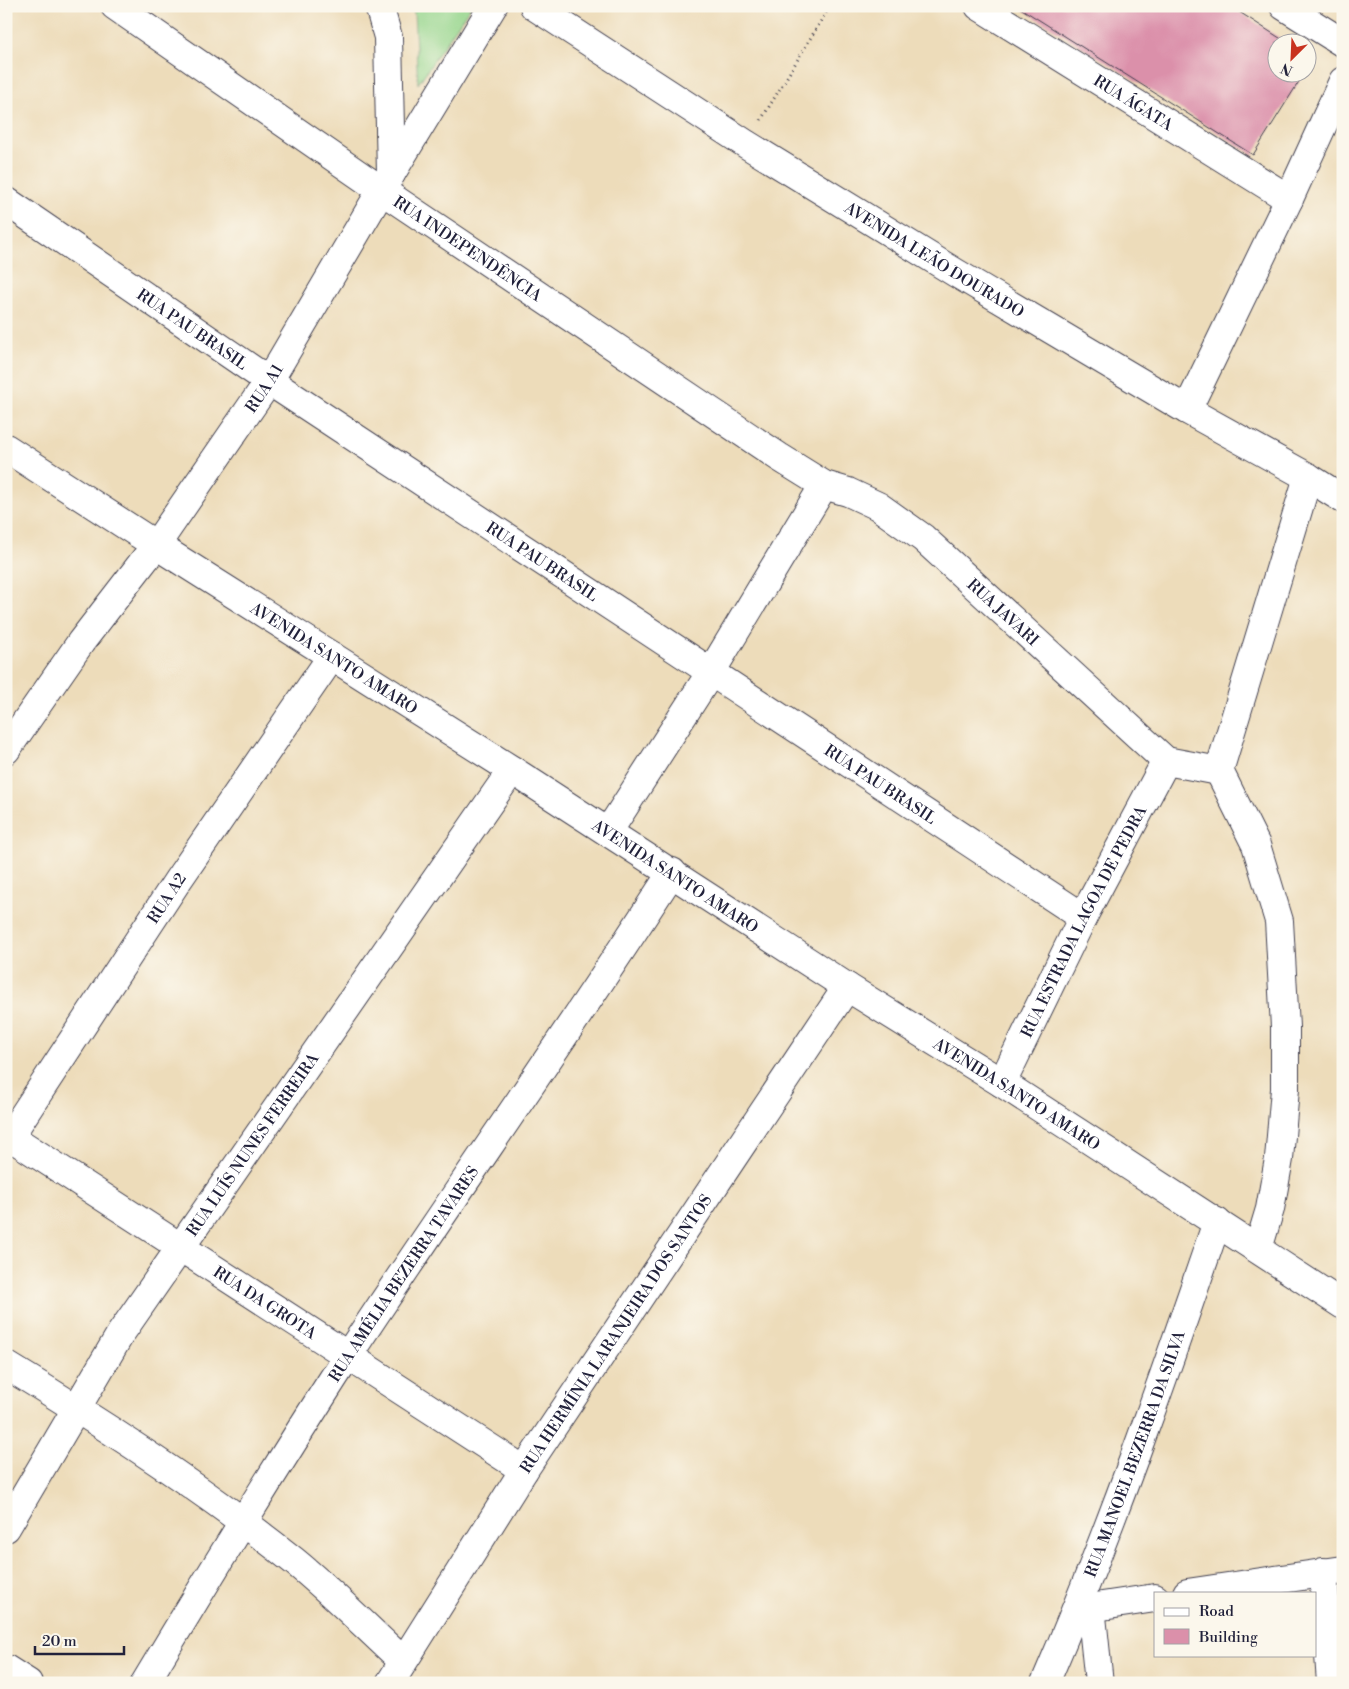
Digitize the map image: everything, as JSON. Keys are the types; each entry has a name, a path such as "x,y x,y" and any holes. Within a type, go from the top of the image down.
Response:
{"street":[{"name":"RUA INDEPENDÊNCIA","path":"115,6 386,182 778,457 824,485"},
{"path":"379,6 388,37 386,182"},
{"name":"RUA A1","path":"6,750 81,642 156,545 269,381 492,6"},
{"name":"AVENIDA LEÃO DOURADO","path":"534,6 746,144 956,273 1187,410 1308,477 1343,499"},
{"name":"RUA ÁGATA","path":"979,6 1289,199"},
{"path":"1284,6 1343,42"},
{"path":"1187,410 1289,199 1343,81"},
{"name":"RUA PAU BRASIL","path":"6,201 269,381 1083,917"},
{"name":"AVENIDA SANTO AMARO","path":"6,448 672,872 847,987 1002,1083 1343,1305"},
{"path":"1258,1249 1270,1209 1279,1159 1285,1088 1285,1027 1279,921 1256,845 1219,771 1308,477"},
{"path":"608,832 710,672 824,485"},
{"name":"RUA JAVARI","path":"824,485 848,492 878,506 923,538 1166,761"},
{"name":"RUA A2","path":"7,1137 178,880 332,656"},
{"path":"1166,761 1219,771"},
{"name":"RUA ESTRADA LAGOA DE PEDRA","path":"1002,1083 1083,917 1166,761"},
{"name":"RUA LUÍS NUNES FERREIRA","path":"6,1528 122,1333 512,770"},
{"name":"RUA AMÉLIA BEZERRA TAVARES","path":"145,1683 242,1522 348,1356 607,974 672,872"},
{"name":"RUA HERMÍNIA LARANJEIRA DOS SANTOS","path":"397,1672 524,1470 847,987"},
{"name":"RUA DA GROTA","path":"7,1137 524,1470"},
{"name":"RUA MANOEL BEZERRA DA SILVA","path":"1045,1683 1084,1609 1217,1222"},
{"path":"6,1365 78,1408 242,1522 295,1563 397,1672"},
{"path":"1194,1592 1333,1571 1331,1683"},
{"path":"1098,1683 1084,1609 1154,1598"},
{"path":"6,1668 28,1683"}],"path":[{"path":"746,144 830,6"}],"green space":[{"path":"412,6 471,6 418,84 414,13"}],"building":[{"path":"1017,6 1230,6 1270,32 1266,32 1266,82 1299,82 1253,155"}]}
